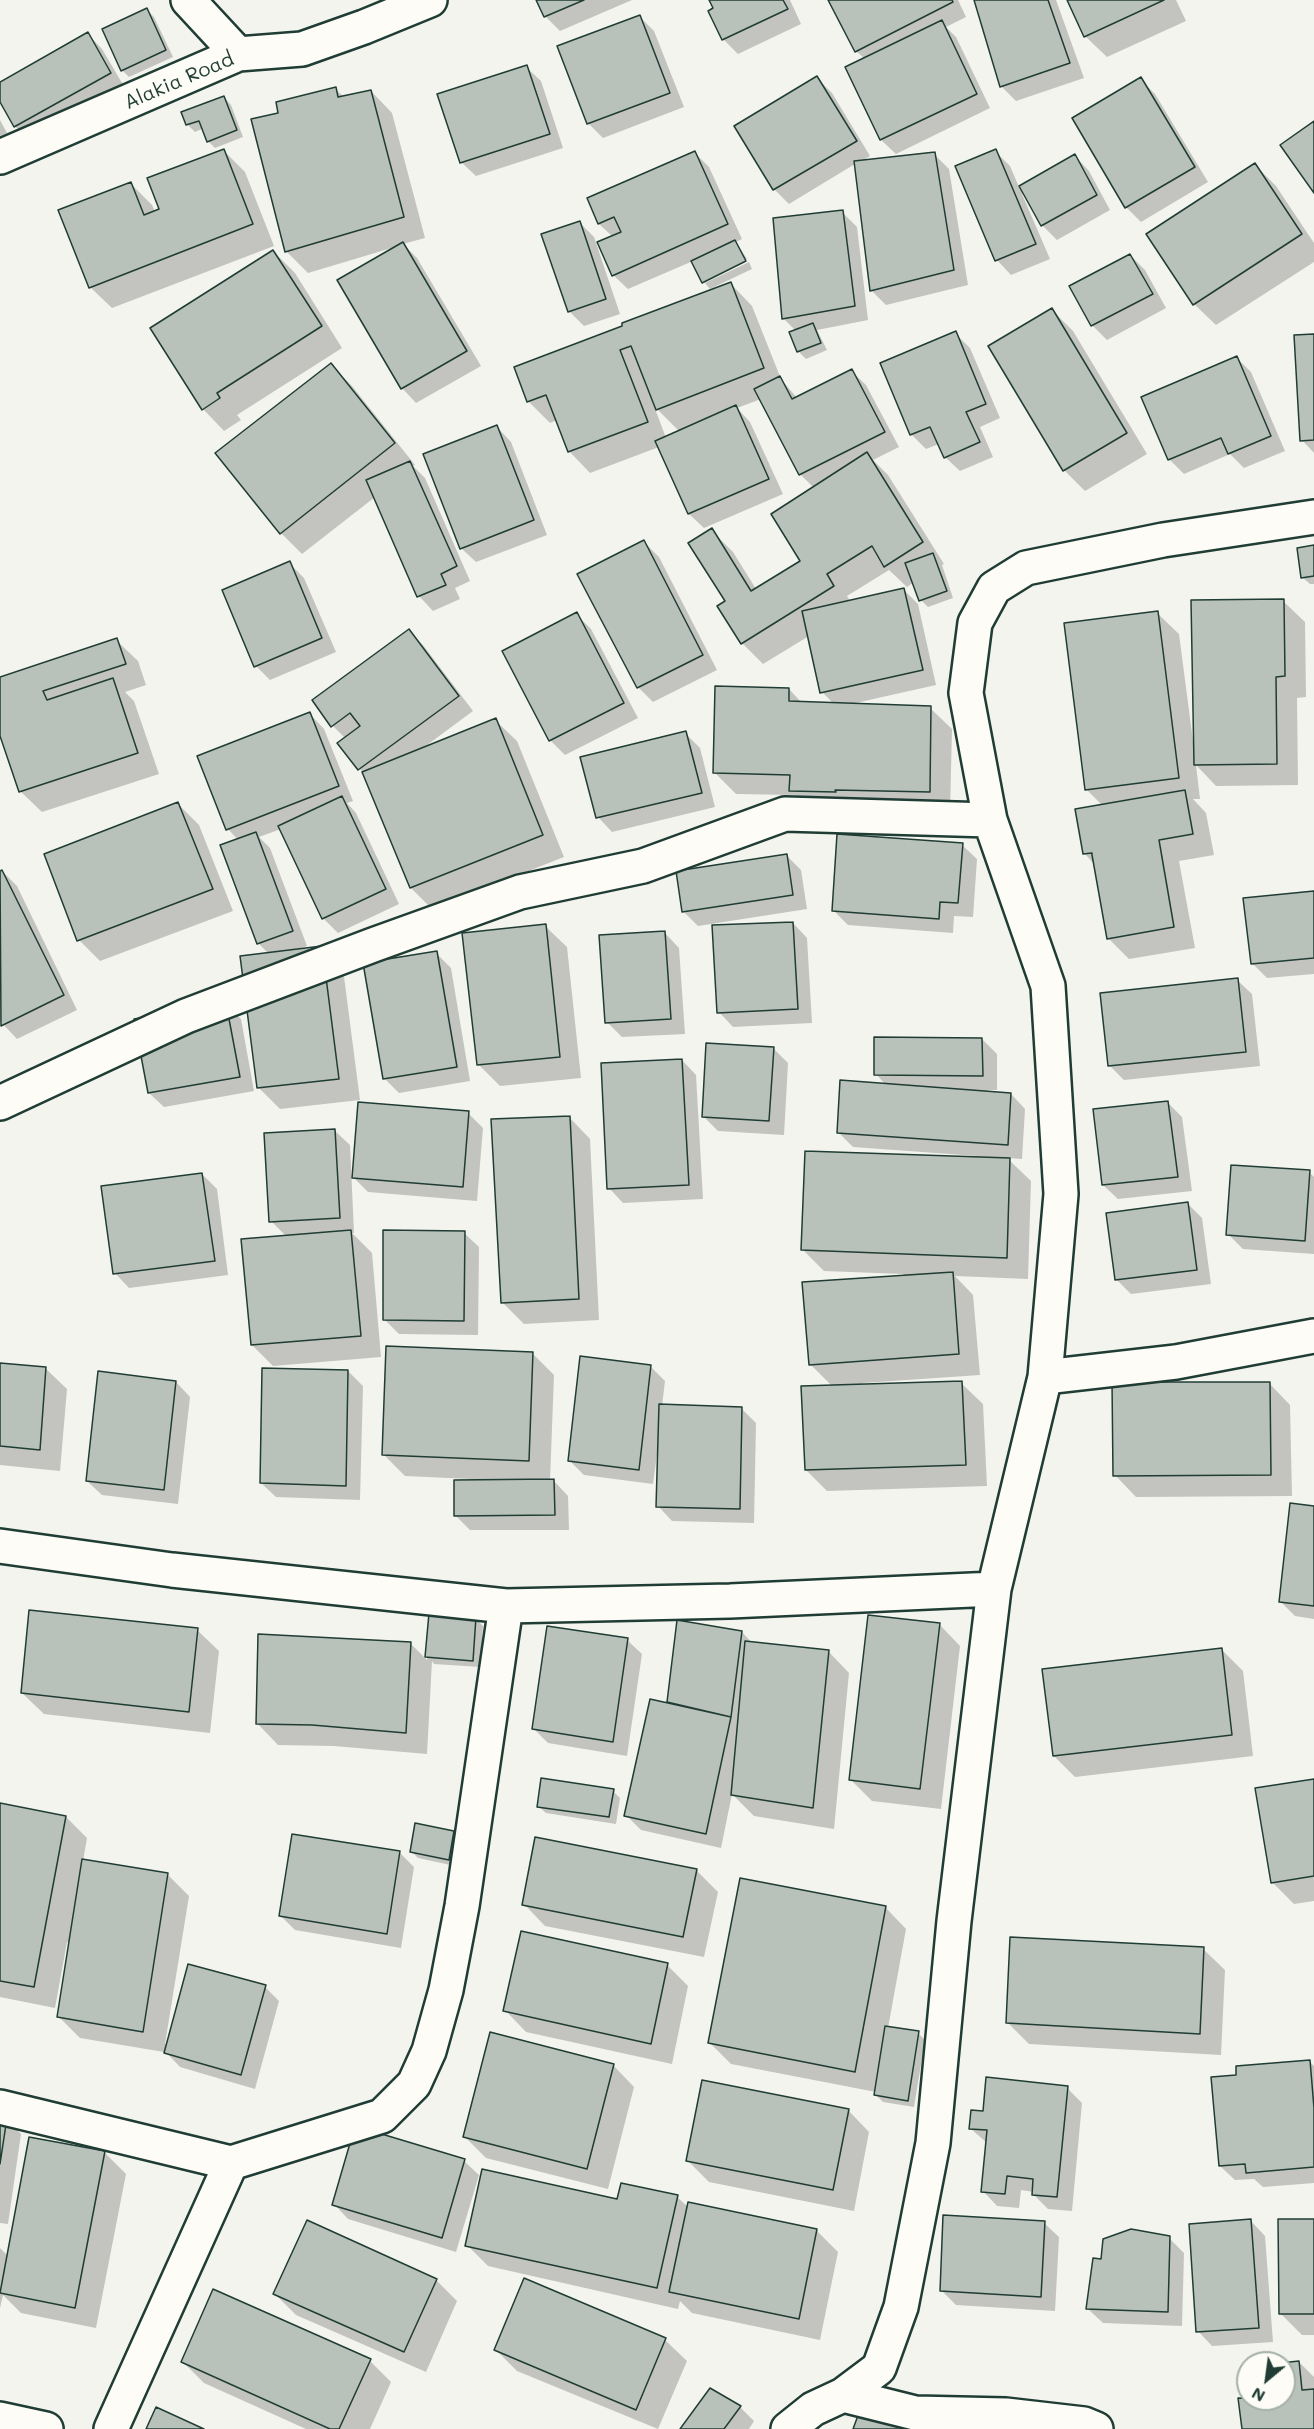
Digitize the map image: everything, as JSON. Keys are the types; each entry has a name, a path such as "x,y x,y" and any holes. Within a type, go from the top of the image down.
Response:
{"street":[{"path":"188,0 238,54"},
{"name":"Alakia Road","path":"0,158 238,54 302,49 430,0"},
{"path":"788,2429 813,2409 843,2395 879,2368 897,2317 933,2142 954,1921 994,1589 1046,1377 1061,1194 1048,986 990,820 966,693 975,623 994,588 1026,568 1163,540 1314,517"},
{"path":"0,1103 186,1016 373,945 520,892 643,866 785,814 990,820"},
{"path":"1046,1377 1176,1362 1314,1336"},
{"path":"0,1546 172,1570 506,1606 730,1600 994,1589"},
{"path":"0,2107 231,2163 382,2116 414,2084 429,2051 446,1990 462,1906 506,1606"},
{"path":"111,2429 231,2163"},
{"path":"843,2395 915,2412 1006,2415 1084,2424 1096,2429"},
{"path":"0,2419 46,2429"}],"building":[{"path":"536,0 584,0 544,17"},
{"path":"709,0 783,0 788,9 722,40 708,11 713,8"},
{"path":"828,0 952,0 953,2 855,52"},
{"path":"974,0 1048,0 1070,63 1000,87"},
{"path":"1067,0 1164,0 1084,37"},
{"path":"147,8 166,50 121,71 102,29"},
{"path":"640,15 670,93 587,124 557,46"},
{"path":"942,20 977,94 880,140 845,67"},
{"path":"88,32 111,73 14,127 0,102 0,82"},
{"path":"527,65 550,134 460,163 437,94"},
{"path":"817,76 857,141 773,190 734,126"},
{"path":"1141,77 1195,167 1125,208 1072,118"},
{"path":"336,87 338,97 371,90 404,217 285,252 251,119 278,113 276,102"},
{"path":"224,96 237,130 207,142 199,121 186,125 181,112"},
{"path":"1314,121 1314,193 1280,145"},
{"path":"224,149 253,224 89,288 58,210 131,182 144,215 159,209 147,178"},
{"path":"996,149 1036,244 995,261 955,166"},
{"path":"695,151 728,224 612,276 597,242 621,232 614,217 598,224 587,198"},
{"path":"935,152 954,270 870,291 854,161"},
{"path":"1075,154 1097,195 1041,226 1019,186"},
{"path":"1255,163 1302,234 1193,305 1146,234"},
{"path":"843,210 855,306 782,319 773,218"},
{"path":"580,221 606,299 568,312 541,234"},
{"path":"735,240 746,261 702,283 691,261"},
{"path":"403,242 467,351 401,389 337,280"},
{"path":"273,250 322,326 217,393 220,398 202,410 150,328"},
{"path":"1130,254 1153,294 1091,326 1069,286"},
{"path":"731,282 764,368 656,410 631,346 620,350 648,422 568,452 546,395 527,402 514,367"},
{"path":"1052,308 1127,433 1063,471 988,346"},
{"path":"813,323 821,343 797,352 789,332"},
{"path":"956,331 986,404 966,412 980,442 944,458 930,427 910,435 880,363"},
{"path":"1314,334 1314,440 1300,441 1294,335"},
{"path":"1237,356 1271,436 1228,454 1221,438 1168,460 1141,397"},
{"path":"331,363 395,443 280,534 215,453"},
{"path":"852,369 885,432 799,475 754,389 780,376 792,399"},
{"path":"736,405 769,479 688,514 655,441"},
{"path":"497,425 534,520 460,549 423,454"},
{"path":"867,452 923,542 884,567 872,546 827,574 834,586 741,644 717,606 725,601 688,543 712,528 751,591 800,561 771,514"},
{"path":"410,461 457,566 441,574 446,585 417,597 366,480"},
{"path":"644,540 703,655 637,688 577,574"},
{"path":"1314,545 1314,576 1301,578 1297,548"},
{"path":"933,553 947,591 919,601 905,563"},
{"path":"290,561 322,638 254,667 222,590"},
{"path":"904,588 923,670 820,693 802,611"},
{"path":"1284,599 1285,676 1276,677 1277,764 1194,765 1191,600"},
{"path":"1158,611 1179,778 1085,790 1064,623"},
{"path":"577,612 624,703 549,741 502,651"},
{"path":"409,629 459,696 358,770 337,743 360,726 350,713 331,727 312,700"},
{"path":"117,638 126,664 43,691 47,700 113,678 138,753 19,792 0,736 0,677"},
{"path":"715,686 789,688 789,701 931,706 930,792 789,791 790,775 713,773"},
{"path":"310,712 339,786 226,830 197,756"},
{"path":"496,718 543,835 410,888 362,772"},
{"path":"686,731 702,793 596,818 580,757"},
{"path":"1185,790 1193,834 1159,840 1174,927 1107,939 1092,853 1083,854 1075,809"},
{"path":"342,796 386,889 322,919 278,826"},
{"path":"178,802 213,889 77,941 44,854"},
{"path":"256,832 293,931 257,944 220,845"},
{"path":"837,834 963,843 958,903 940,902 939,919 832,911"},
{"path":"787,854 793,895 682,912 676,871"},
{"path":"2,870 64,995 1,1026 0,871"},
{"path":"1314,891 1314,958 1251,964 1243,898"},
{"path":"793,922 798,1009 717,1013 712,925"},
{"path":"546,924 560,1057 477,1065 462,933"},
{"path":"665,931 671,1019 605,1023 599,935"},
{"path":"322,946 339,1079 257,1088 240,956"},
{"path":"437,951 457,1067 383,1079 363,963"},
{"path":"1238,978 1246,1052 1108,1066 1100,993"},
{"path":"226,1003 240,1077 148,1093 134,1019"},
{"path":"874,1037 982,1038 983,1076 874,1075"},
{"path":"706,1043 774,1047 769,1121 702,1117"},
{"path":"682,1059 689,1185 607,1189 601,1063"},
{"path":"840,1080 1011,1093 1008,1145 837,1133"},
{"path":"1168,1101 1178,1177 1102,1185 1093,1109"},
{"path":"358,1102 469,1111 463,1187 352,1178"},
{"path":"570,1116 579,1299 501,1303 491,1119"},
{"path":"335,1129 340,1218 269,1222 264,1133"},
{"path":"805,1151 1010,1158 1007,1258 801,1250"},
{"path":"1231,1165 1310,1170 1305,1241 1226,1235"},
{"path":"202,1173 215,1261 113,1274 101,1186"},
{"path":"1188,1202 1197,1270 1115,1280 1106,1213"},
{"path":"351,1230 361,1336 251,1345 241,1239"},
{"path":"383,1230 465,1231 464,1321 383,1320"},
{"path":"953,1272 959,1354 809,1365 802,1282"},
{"path":"386,1346 533,1352 529,1461 382,1455"},
{"path":"580,1356 651,1365 639,1470 568,1461"},
{"path":"0,1363 46,1367 40,1450 0,1446"},
{"path":"262,1368 348,1370 346,1486 260,1483"},
{"path":"98,1371 176,1381 164,1490 86,1481"},
{"path":"962,1381 966,1465 805,1470 801,1386"},
{"path":"1112,1382 1270,1382 1271,1475 1113,1476"},
{"path":"659,1404 742,1407 740,1509 656,1507"},
{"path":"554,1479 555,1515 454,1516 454,1480"},
{"path":"1290,1503 1314,1506 1314,1606 1279,1602"},
{"path":"29,1610 198,1628 189,1712 21,1693"},
{"path":"429,1613 476,1617 473,1661 425,1657"},
{"path":"868,1615 940,1623 920,1789 849,1780"},
{"path":"677,1620 742,1631 731,1717 667,1702"},
{"path":"547,1626 628,1638 613,1742 532,1729"},
{"path":"258,1634 411,1642 406,1733 312,1725 256,1724"},
{"path":"745,1641 829,1650 813,1808 731,1795"},
{"path":"1222,1648 1232,1735 1053,1756 1042,1669"},
{"path":"650,1699 731,1717 706,1834 624,1816"},
{"path":"541,1778 614,1789 609,1817 537,1807"},
{"path":"1314,1779 1314,1876 1271,1883 1255,1788"},
{"path":"0,1803 66,1816 34,1987 0,1981"},
{"path":"415,1823 454,1831 449,1860 410,1852"},
{"path":"292,1834 400,1851 387,1934 279,1916"},
{"path":"535,1837 697,1869 683,1937 522,1905"},
{"path":"82,1859 168,1873 143,2032 57,2017"},
{"path":"740,1878 886,1906 855,2072 708,2043"},
{"path":"521,1931 668,1963 651,2044 503,2011"},
{"path":"1010,1937 1204,1947 1200,2034 1006,2023"},
{"path":"188,1964 266,1985 241,2075 164,2053"},
{"path":"885,2026 919,2031 908,2101 874,2095"},
{"path":"490,2032 614,2064 587,2169 463,2137"},
{"path":"1310,2060 1314,2108 1314,2167 1246,2173 1245,2164 1219,2166 1211,2077 1236,2075 1236,2066"},
{"path":"986,2077 1068,2086 1057,2197 1032,2195 1033,2179 1007,2176 1005,2194 981,2192 987,2130 969,2129 971,2110 983,2111"},
{"path":"702,2080 849,2109 833,2190 686,2161"},
{"path":"0,2117 7,2118 0,2164"},
{"path":"355,2126 465,2159 442,2238 332,2205"},
{"path":"29,2137 105,2151 75,2308 0,2293"},
{"path":"482,2169 617,2199 621,2183 678,2195 657,2288 465,2246"},
{"path":"688,2202 817,2229 799,2319 669,2292"},
{"path":"943,2215 1045,2221 1041,2297 940,2291"},
{"path":"1251,2219 1259,2328 1196,2332 1189,2224"},
{"path":"1278,2219 1314,2219 1314,2314 1279,2314"},
{"path":"307,2220 437,2279 404,2352 273,2294"},
{"path":"1131,2229 1170,2236 1168,2312 1086,2309 1093,2258 1101,2259 1103,2239"},
{"path":"524,2278 666,2338 636,2410 494,2350"},
{"path":"213,2289 371,2359 339,2429 330,2429 181,2362"},
{"path":"1296,2361 1299,2361 1302,2390 1314,2389 1314,2429 1242,2429 1240,2411 1296,2411"},
{"path":"710,2388 741,2406 724,2429 680,2429"},
{"path":"156,2407 204,2429 146,2429"},
{"path":"860,2410 911,2429 853,2429"}]}
